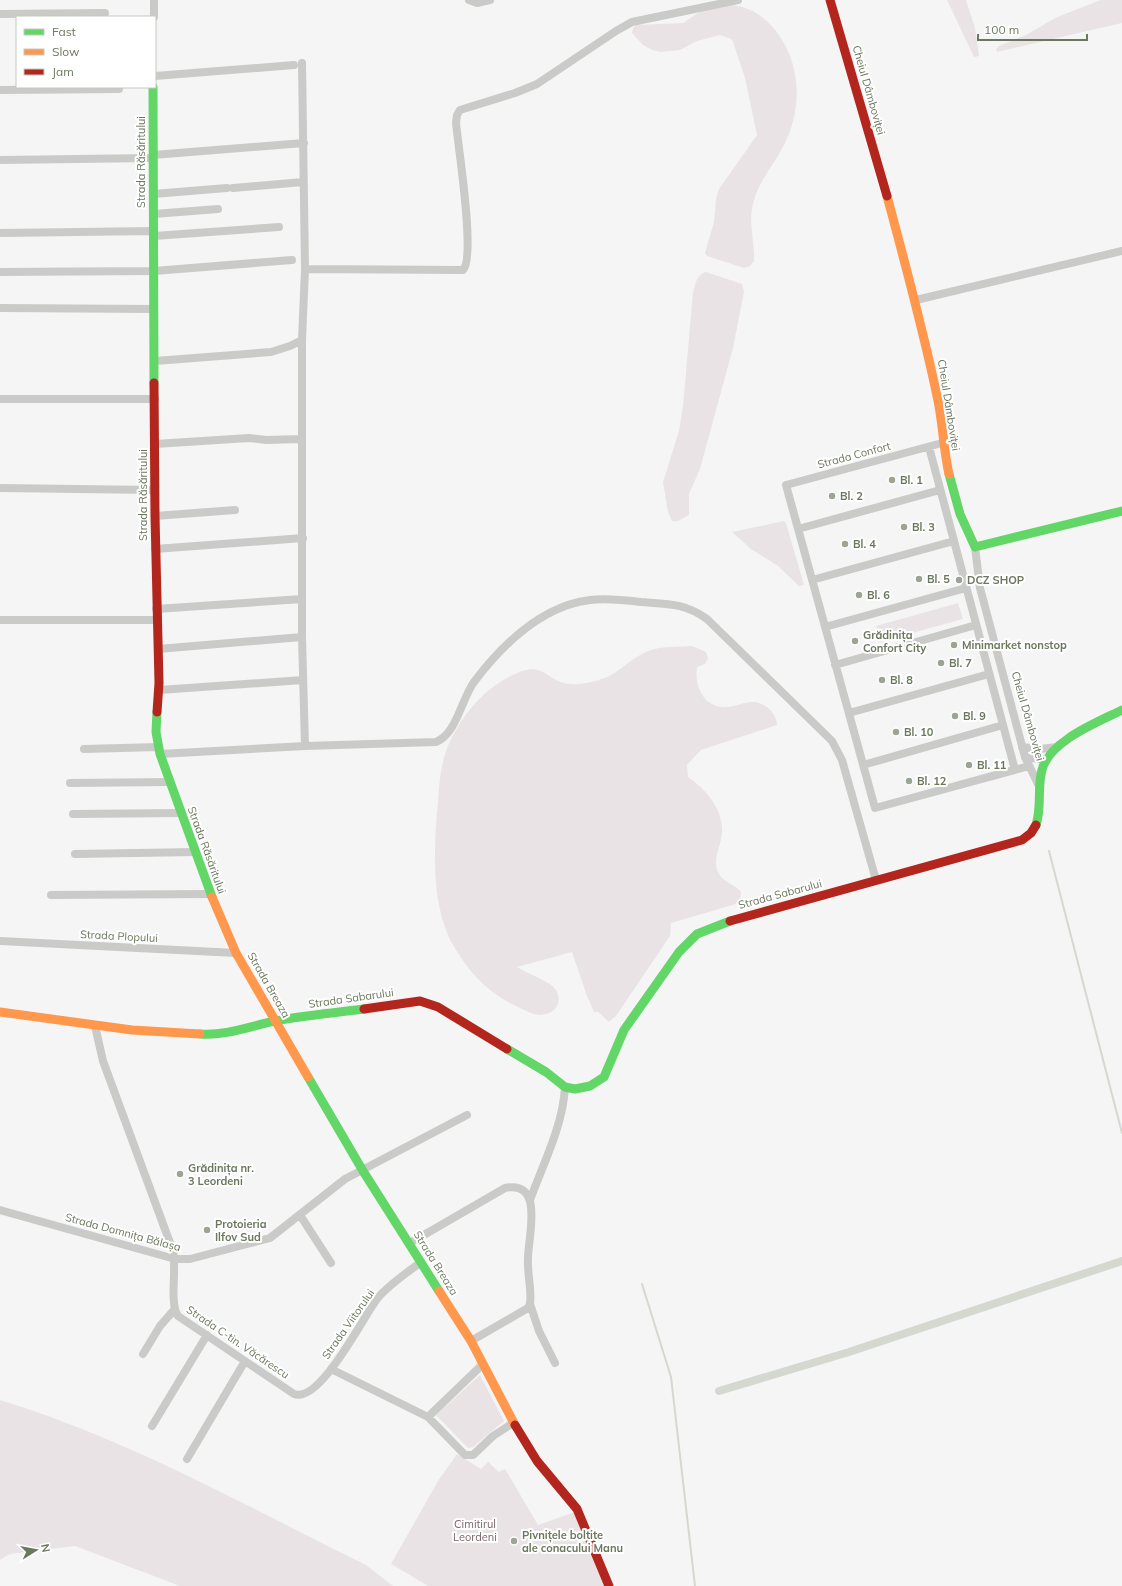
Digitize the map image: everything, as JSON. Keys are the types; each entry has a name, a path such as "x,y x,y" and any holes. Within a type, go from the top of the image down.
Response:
{"street":[{"path":"154,0 154,16"},
{"path":"469,0 477,3 490,0"},
{"path":"305,269 463,270 467,264 468,240 456,123 457,115 460,110 510,95 537,84 616,31 632,22 738,0"},
{"name":"Cheiul Dâmboviței","path":"830,0 875,152 916,300 936,388 942,444 956,501 974,547 979,581 1022,747 1025,757 1040,788"},
{"path":"0,14 105,13"},
{"path":"156,76 298,64 304,143 303,182 305,269 302,340 302,637 305,746"},
{"name":"Strada Răsăritului","path":"154,88 153,194 155,549 159,690 156,725 159,751 211,894 236,953"},
{"path":"0,90 119,89"},
{"path":"0,160 153,156 304,143"},
{"path":"153,194 303,182"},
{"path":"154,214 218,209"},
{"path":"0,233 154,234 279,227"},
{"path":"916,300 1122,252"},
{"path":"0,272 154,271 292,260"},
{"path":"0,308 154,309"},
{"path":"155,360 271,352 290,346 302,340"},
{"path":"0,400 155,399"},
{"path":"155,444 249,438 266,440 302,439"},
{"path":"942,444 929,447 1015,770 1029,766"},
{"name":"Strada Confort","path":"929,447 786,485 875,808 1015,770"},
{"path":"0,488 155,490"},
{"path":"798,529 940,490"},
{"path":"155,516 235,510"},
{"path":"974,547 1122,511"},
{"path":"155,549 303,538"},
{"path":"812,580 954,541"},
{"path":"825,627 966,588"},
{"path":"156,609 302,599"},
{"path":"84,749 159,751 436,742 448,732 470,689 494,658 521,632 545,616 578,603 598,599 680,605 697,612 707,619 832,741 842,760 876,880"},
{"path":"835,665 976,622 988,616"},
{"path":"0,620 157,620"},
{"path":"158,649 302,637"},
{"path":"849,713 990,674"},
{"path":"159,690 303,680"},
{"path":"1025,757 1045,760 1058,747 1122,710"},
{"path":"863,765 1003,725"},
{"path":"1022,747 1035,749 1058,747"},
{"name":"Strada Sabarului","path":"0,1012 95,1026 171,1034 210,1035 235,1032 275,1021 420,1001 434,1005 451,1015 546,1072 565,1087 570,1089 585,1088 595,1084 604,1077 624,1030 679,952 696,934 722,923 1022,840 1030,835 1036,824 1039,812 1041,770 1045,760"},
{"path":"70,783 170,782"},
{"path":"73,814 181,813"},
{"path":"75,854 196,852"},
{"path":"50,895 211,894"},
{"name":"Strada Plopului","path":"0,941 236,953"},
{"name":"Strada Breaza","path":"236,953 363,1171 410,1243 470,1341 513,1423 537,1461 577,1509 609,1586"},
{"name":"Strada C-tin. Văcărescu","path":"95,1026 103,1061 166,1228 175,1259 175,1309 178,1316 297,1395 309,1392 331,1369"},
{"path":"530,1200 562,1113 565,1087"},
{"name":"Strada Domnița Bălașa","path":"0,1210 175,1259 190,1259 264,1240 278,1232 341,1182 467,1115"},
{"path":"410,1243 505,1188 516,1188 525,1193 530,1200 532,1211 528,1258 530,1304 538,1331 555,1363"},
{"path":"300,1215 331,1263"},
{"name":"Strada Viitorului","path":"331,1369 361,1326 377,1299 421,1262"},
{"path":"470,1341 530,1304"},
{"path":"142,1354 160,1326 175,1309"},
{"path":"152,1426 207,1335"},
{"path":"187,1459 245,1361"},
{"path":"428,1417 483,1364"},
{"path":"331,1369 428,1417 459,1450 468,1456 473,1455 493,1436 513,1423"}],"green space":[{"path":"947,0 966,0 975,28 979,56 974,57"},
{"path":"1101,0 1122,0 1122,23 997,52 996,49 999,46 1026,35 1057,17"},
{"path":"732,5 753,11 765,19 775,29 787,48 792,62 797,90 794,119 789,133 783,147 758,188 755,196 751,218 754,261 750,266 744,268 707,256 705,253 714,222 716,198 719,189 757,135 745,78 733,42 731,39 720,35 697,41 680,50 661,52 652,50 643,45 632,33 633,28 636,25 683,23 701,11"},
{"path":"706,272 742,284 744,292 733,348 700,469 689,494 689,515 678,521 672,521 668,512 663,482 679,431 683,406 693,292 698,277"},
{"path":"784,521 786,523 804,585 799,586 778,566 751,549 732,532"},
{"path":"958,603 963,619 880,642 876,626"},
{"path":"692,646 706,652 708,658 705,664 697,667 697,682 699,689 707,701 720,707 757,702 769,709 775,717 777,725 701,750 687,765 688,777 708,795 718,811 722,829 716,864 720,876 741,892 740,900 736,904 671,923 670,936 616,1016 609,1022 598,1012 594,1012 572,952 517,967 548,983 557,992 558,1002 552,1011 547,1014 540,1015 528,1012 509,1003 490,990 466,965 453,945 440,911 435,874 435,837 442,766 453,735 465,715 480,698 499,683 522,671 532,669 539,670 558,681 567,684 579,684 608,677 637,657 651,650 666,647"},
{"path":"480,1375 504,1421 473,1447 468,1448 436,1415"},
{"path":"0,1400 48,1416 94,1434 186,1475 366,1565 393,1586 180,1586 75,1546 10,1554 0,1560"},
{"name":"Cimitirul Leordeni","path":"457,1454 481,1469 488,1462 499,1472 505,1469 538,1525 575,1512 605,1586 428,1586 391,1564 438,1481"}],"waterway":[{"path":"1049,851 1122,1133"},
{"path":"719,1391 849,1352 1122,1261"},
{"path":"642,1284 671,1377 695,1586"}],"traffic: fast":[{"path":"153,88 154,383"},
{"path":"949,474 960,514 975,547 1122,511"},
{"path":"1036,825 1039,811 1042,770 1046,760 1064,741 1122,710"},
{"path":"157,712 156,732 160,754 212,897"},
{"path":"507,1049 546,1072 565,1087 575,1089 590,1086 604,1077 624,1030 679,952 697,934 730,921"},
{"path":"200,1034 219,1034 286,1019 364,1009"},
{"path":"308,1077 363,1171 439,1291"}],"traffic: slow":[{"path":"887,196 914,296 932,371 939,406 949,474"},
{"path":"212,897 236,953 308,1077"},
{"path":"0,1012 132,1030 200,1034"},
{"path":"439,1291 471,1341 515,1425"}],"traffic: jam":[{"path":"830,0 887,196"},
{"path":"154,383 155,516 159,683 157,712"},
{"path":"730,921 1022,840 1031,833 1036,825"},
{"path":"364,1009 420,1001 438,1007 507,1049"},
{"path":"515,1425 537,1461 577,1509 609,1586"}],"place":[{"name":"Bl. 1","path":"892,480"},
{"name":"Bl. 2","path":"832,496"},
{"name":"Bl. 3","path":"904,527"},
{"name":"Bl. 4","path":"845,544"},
{"name":"Bl. 5","path":"919,579"},
{"name":"DCZ SHOP","path":"959,580"},
{"name":"Bl. 6","path":"859,595"},
{"name":"Grădinița Confort City","path":"855,641"},
{"name":"Minimarket nonstop","path":"954,645"},
{"name":"Bl. 7","path":"941,663"},
{"name":"Bl. 8","path":"882,680"},
{"name":"Bl. 9","path":"955,716"},
{"name":"Bl. 10","path":"896,732"},
{"name":"Bl. 11","path":"969,765"},
{"name":"Bl. 12","path":"909,781"},
{"name":"Grădinița nr. 3 Leordeni","path":"180,1174"},
{"name":"Protoieria Ilfov Sud","path":"207,1230"},
{"name":"Pivnițele boltite ale conacului Manu","path":"514,1541"}]}
